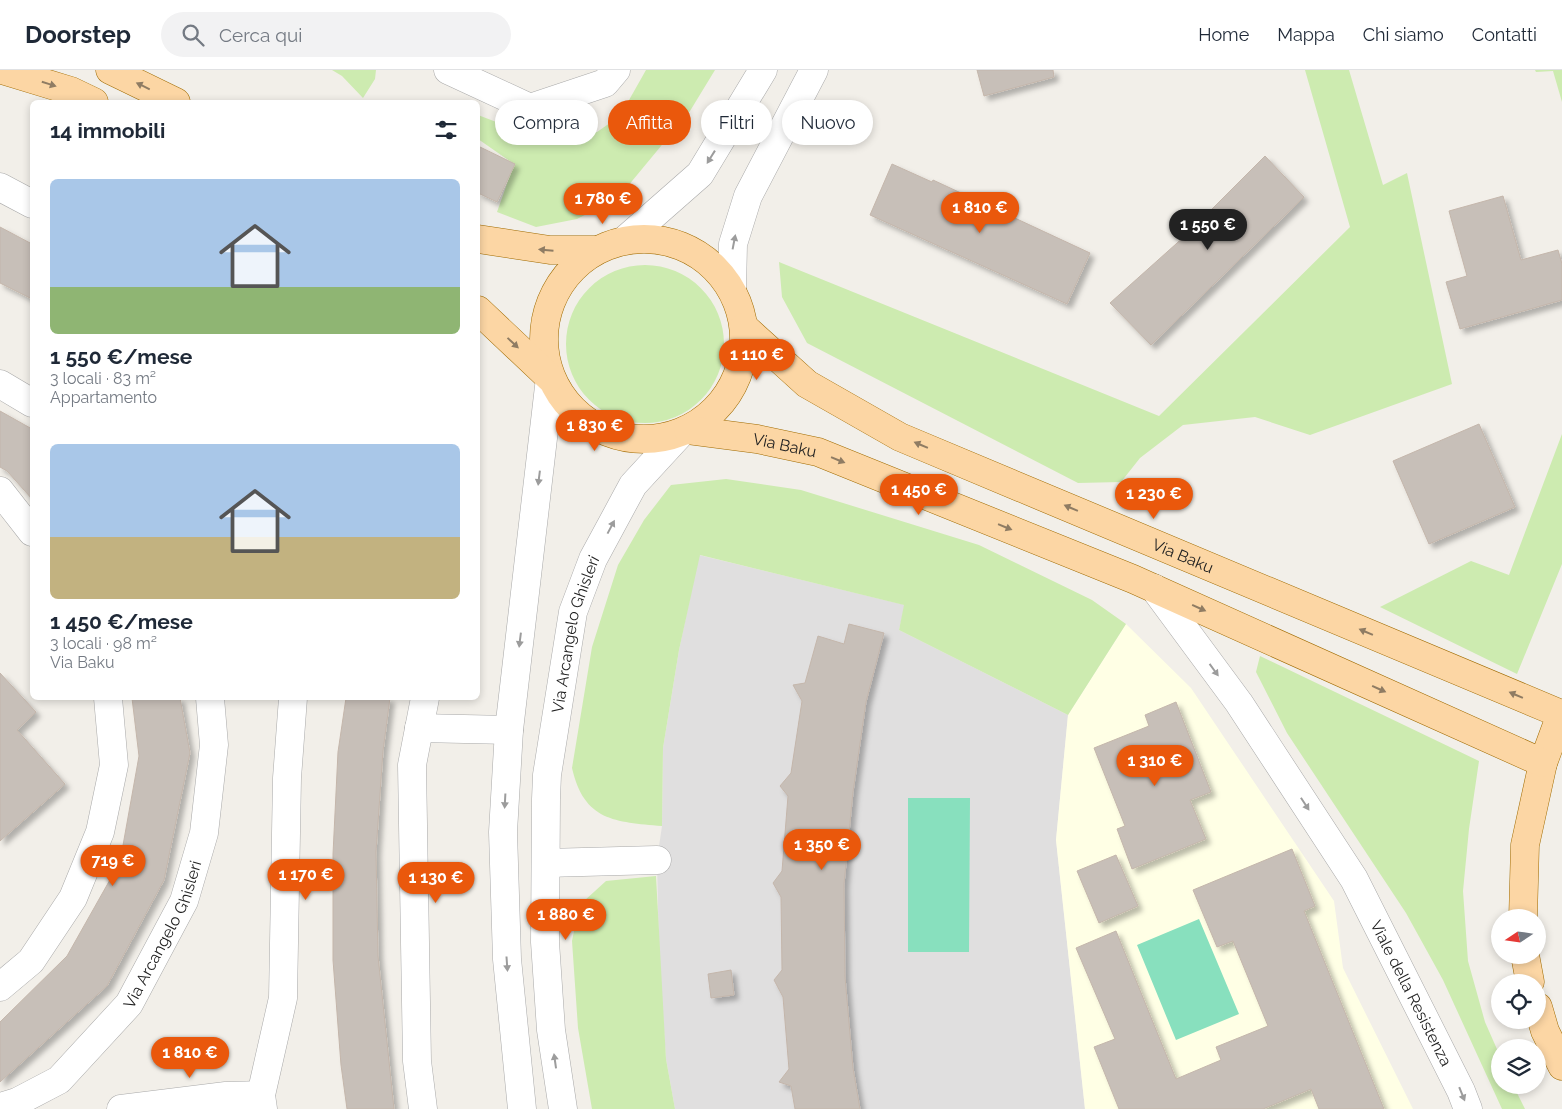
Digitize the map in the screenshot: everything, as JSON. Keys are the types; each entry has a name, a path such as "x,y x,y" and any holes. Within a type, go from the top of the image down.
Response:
{"main road":[{"path":"2,70 71,91 90,100"},
{"path":"110,70 172,100"},
{"path":"480,239 550,250 594,250"},
{"path":"480,312 550,378 571,410 603,432 641,441 684,432 712,414 735,382 745,344 744,327 732,290 722,275 697,253 667,240 626,239 594,250 586,255 557,286 543,325 544,358 550,378"},
{"name":"Via Baku","path":"744,327 807,384 900,437 1561,713"},
{"name":"Via Baku","path":"684,432 757,439 818,452 1154,588 1543,763"},
{"path":"1523,909 1525,845 1543,763 1561,713"},
{"path":"1544,1029 1562,1066"}],"street":[{"path":"448,70 530,108 604,83 616,70"},
{"path":"626,239 700,174 763,70"},
{"path":"732,290 733,244 748,196 814,70"},
{"path":"0,187 30,203"},
{"path":"522,1109 507,959 504,832 509,730 550,378"},
{"path":"0,384 30,402"},
{"name":"Via Arcangelo Ghisleri","path":"563,1109 551,1030 545,942 547,775 574,612 593,559 633,485 684,432"},
{"path":"0,491 30,529"},
{"name":"Viale della Resistenza","path":"1154,588 1239,703 1354,879 1461,1091 1468,1109"},
{"path":"0,987 30,961 73,898 100,832 114,765 108,700"},
{"name":"Via Arcangelo Ghisleri","path":"0,1107 17,1102 59,1080 129,1004 184,901 204,833 214,746 210,700"},
{"path":"121,1109 226,1096 262,1102 283,998 286,778 293,700"},
{"path":"423,1109 417,1061 412,765 425,700"},
{"path":"419,728 509,730"},
{"path":"546,864 657,860"}],"shaded area":[{"path":"699,555 905,605 899,630 1068,715 1056,840 1085,1109 675,1109 666,1059 659,957 657,860 662,826 663,748 679,650"},
{"path":"1126,624 1191,688 1334,901 1343,968 1413,1109 1085,1109 1056,840 1068,715"}],"green space":[{"path":"332,70 376,70 375,79 363,98 342,76"},
{"path":"646,70 715,70 691,109 691,100 629,100"},
{"path":"1305,70 1349,70 1383,185 1407,173 1452,384 1310,435 1255,417 1183,425 1140,458 1121,482 1078,483 807,343 782,297 779,262 1159,416 1350,227"},
{"path":"1535,70 1562,70 1562,102 1553,71 1536,72"},
{"path":"480,116 495,122 495,145 598,145 598,131 608,124 608,145 662,145 618,198 577,219 536,227 497,212 514,164 480,140"},
{"path":"637,265 653,265 682,274 701,288 711,300 718,314 724,336 724,352 718,374 711,388 701,400 689,410 675,417 653,423 637,423 615,417 601,410 579,388 572,374 566,352 566,336 572,314 579,300 601,278 615,271"},
{"path":"1562,434 1562,564 1517,674 1380,607 1471,561 1509,575"},
{"path":"726,479 801,490 979,545 1092,600 1126,624 1068,715 899,630 904,605 700,555 679,650 663,748 662,826 616,820 593,809 577,786 572,768 592,647 618,565 644,520 671,485"},
{"path":"1260,656 1479,761 1469,829 1463,891 1468,961 1485,1022 1492,1039 1491,1085 1443,980 1406,913 1287,733 1256,672"},
{"path":"908,798 970,798 969,952 908,952"},
{"path":"656,876 666,1059 675,1109 592,1109 578,1028 572,941 577,916 584,901 606,881"},
{"path":"1199,919 1239,1014 1176,1040 1137,945"},
{"path":"1495,1094 1518,1094 1525,1109 1502,1109"}],"building":[{"path":"977,70 1053,70 1054,77 984,96"},
{"path":"480,147 515,164 497,202 480,194"},
{"path":"1265,156 1304,197 1151,345 1110,303 1186,235"},
{"path":"892,164 932,182 933,180 1090,253 1067,304 870,215"},
{"path":"1503,196 1521,260 1558,250 1562,264 1562,300 1460,329 1446,282 1467,276 1449,211"},
{"path":"0,227 30,243 30,298 0,283"},
{"path":"0,411 30,428 30,497 7,471 0,467"},
{"path":"1479,424 1515,507 1429,544 1393,461"},
{"path":"849,624 884,633 866,702 853,792 844,884 845,977 853,1068 860,1109 795,1109 791,1086 779,1082 789,1069 783,997 774,980 782,970 781,897 773,883 782,871 788,796 780,786 791,773 802,701 793,685 805,683 818,636 844,644"},
{"path":"0,673 36,712 17,730 65,784 0,841"},
{"path":"132,700 180,700 190,753 164,880 107,986 0,1082 0,1022 67,956 120,862 139,756"},
{"path":"346,700 390,700 383,751 376,852 378,956 394,1109 347,1109 341,1065 333,960 333,854 338,752"},
{"path":"1176,702 1211,792 1190,800 1206,839 1132,869 1117,829 1125,826 1094,748 1149,726 1145,715"},
{"path":"1292,849 1315,906 1304,911 1384,1109 1319,1109 1311,1089 1263,1109 1119,1109 1094,1047 1115,1039 1076,948 1116,931 1176,1079 1221,1060 1216,1047 1268,1026 1233,941 1217,947 1193,890"},
{"path":"1116,855 1138,906 1099,923 1077,871"},
{"path":"731,970 734,995 711,998 708,974"}]}
